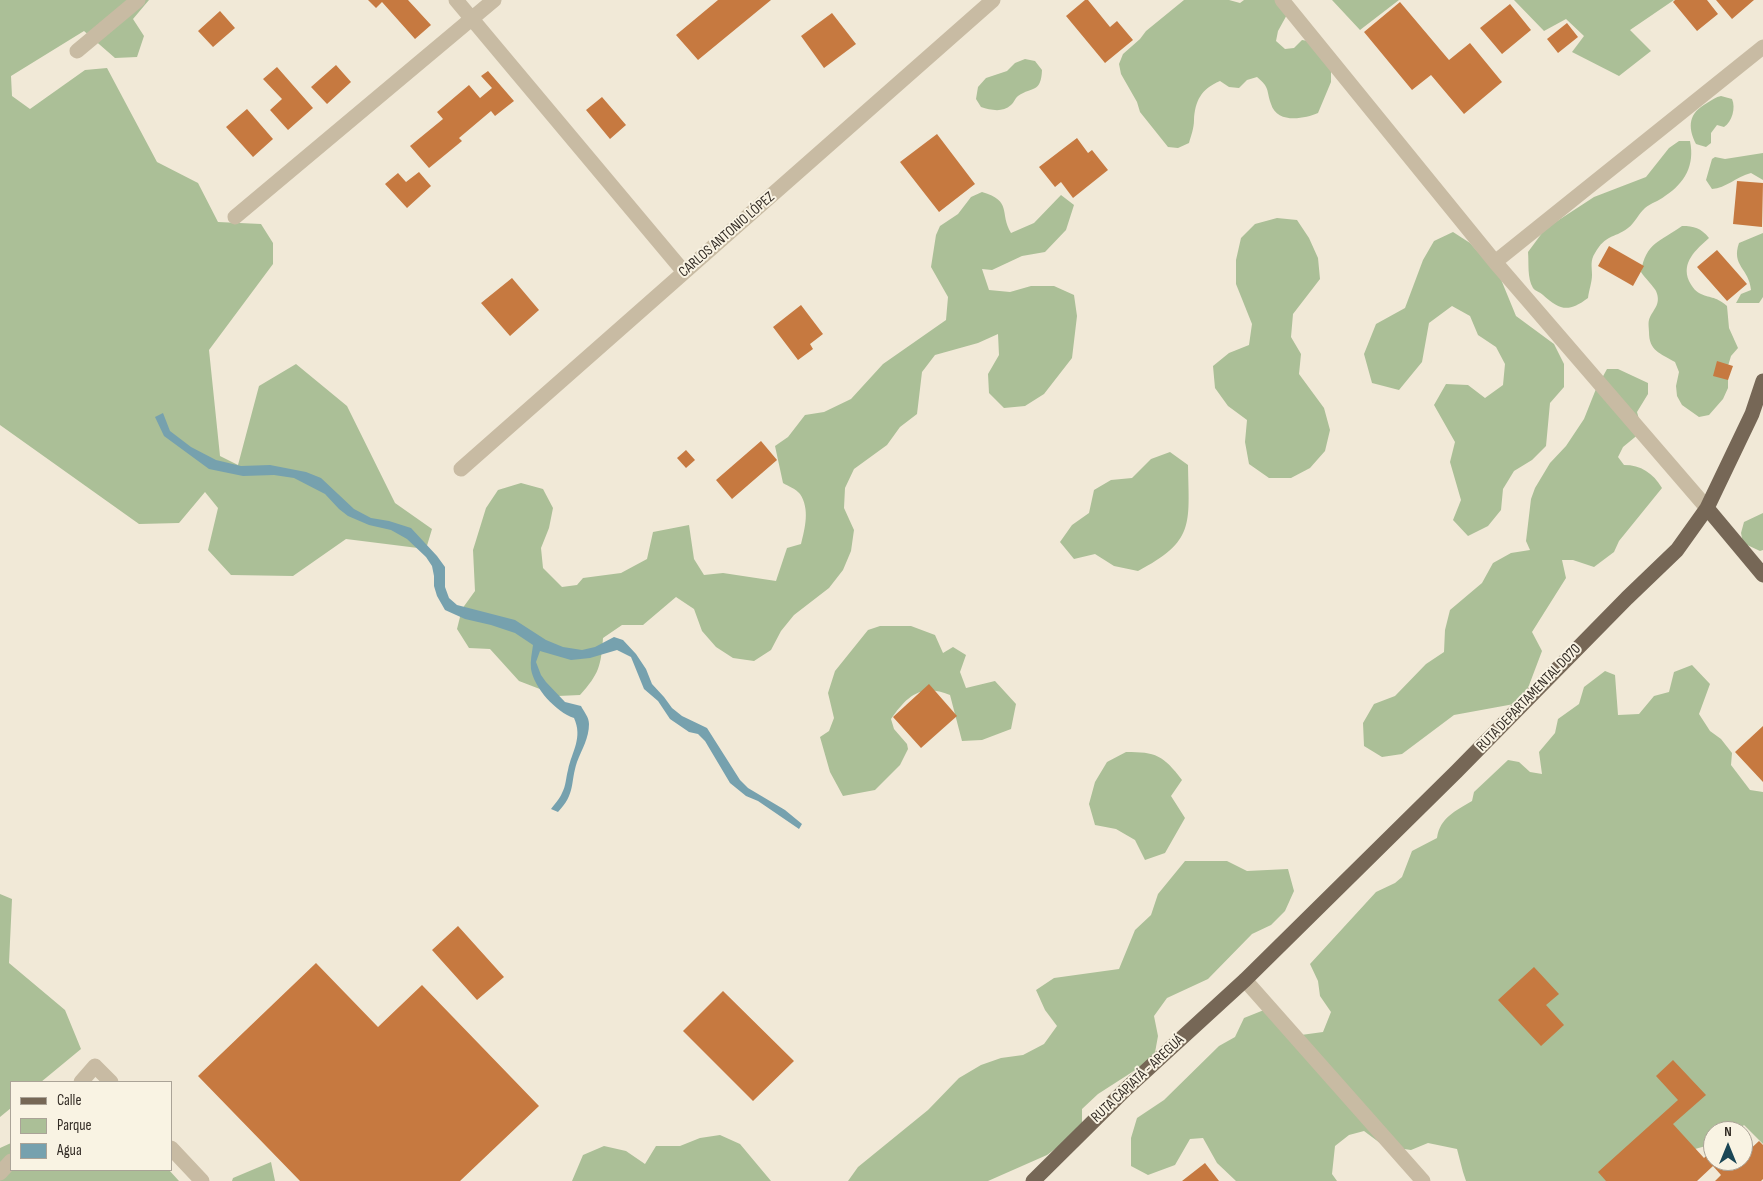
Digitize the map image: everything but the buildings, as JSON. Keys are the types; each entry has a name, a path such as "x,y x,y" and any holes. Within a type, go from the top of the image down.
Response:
{"main road":[{"name":"RUTA DEPARTAMENTAL D070","path":"1245,980 1677,550 1707,508 1752,414 1763,381"},
{"path":"1707,508 1763,575"},
{"name":"RUTA CAPIATÁ - AREGUÁ","path":"1033,1181 1126,1089 1245,980"}],"street":[{"path":"77,51 138,0"},
{"path":"456,0 684,272"},
{"path":"235,217 494,0"},
{"name":"CARLOS ANTONIO LÓPEZ","path":"461,469 993,0"},
{"path":"1282,0 1495,262 1707,508"},
{"path":"1495,262 1763,47"},
{"path":"1245,980 1423,1181"},
{"path":"82,1081 96,1066 110,1081"},
{"path":"172,1149 202,1181"},
{"path":"0,1173 10,1161"}],"green space":[{"path":"0,0 149,0 133,19 144,36 137,57 115,58 84,31 11,76 12,96 30,109 85,70 107,68 157,162 198,183 218,222 261,224 273,243 273,264 209,350 220,456 238,465 259,386 296,364 347,406 395,503 432,529 426,549 346,539 293,576 231,575 208,550 218,508 205,492 179,523 139,524 0,425"},
{"path":"1184,0 1229,0 1240,3 1244,0 1276,0 1289,11 1278,31 1276,41 1285,49 1294,48 1302,40 1314,42 1331,70 1331,82 1318,113 1299,118 1279,115 1271,104 1266,86 1257,77 1247,80 1239,88 1229,87 1220,81 1213,84 1200,96 1189,143 1178,148 1168,147 1140,112 1137,102 1121,74 1119,64 1123,54 1146,31"},
{"path":"1332,0 1399,0 1360,30"},
{"path":"1514,0 1674,0 1630,30 1651,51 1619,76 1572,52 1584,36 1566,19 1544,31"},
{"path":"1025,59 1035,61 1042,70 1038,86 1018,96 1008,108 993,110 981,107 976,99 978,87 986,78 1007,71 1015,63"},
{"path":"1721,96 1732,99 1734,106 1731,118 1724,127 1717,125 1711,133 1711,143 1706,147 1696,144 1691,131 1693,116 1701,107"},
{"path":"1679,141 1690,141 1691,158 1687,173 1672,191 1645,208 1630,226 1606,240 1599,247 1593,256 1592,278 1588,298 1575,306 1564,308 1554,304 1534,289 1529,275 1528,252 1545,229 1594,197 1646,177 1669,148"},
{"path":"1763,153 1763,180 1751,173 1722,187 1712,189 1706,180 1712,159 1715,157 1725,159"},
{"path":"982,192 998,199 1002,204 1011,233 1034,223 1061,195 1074,205 1066,230 1045,252 1022,256 992,270 982,269 989,290 1010,292 1031,286 1054,286 1074,295 1077,316 1072,358 1044,394 1025,406 1004,408 989,393 988,374 999,355 998,334 978,343 935,355 922,372 917,414 900,427 887,445 854,469 845,488 844,508 854,530 851,551 843,570 829,588 794,615 781,631 771,650 754,661 733,658 716,647 702,631 694,609 676,597 643,625 622,625 603,638 598,669 580,695 558,696 519,681 490,649 469,648 457,629 462,609 475,591 473,550 486,508 498,490 521,483 543,489 553,508 549,528 541,548 543,568 562,587 577,585 583,578 621,573 647,559 653,532 689,525 694,559 704,575 723,573 776,581 787,548 801,544 806,512 800,494 783,483 775,446 788,437 805,415 824,412 851,399 883,364 946,320 948,297 931,267 936,235 940,226 958,214 971,197"},
{"path":"1277,218 1297,220 1309,238 1318,258 1320,279 1293,314 1291,337 1301,354 1299,374 1324,408 1330,430 1325,451 1310,468 1291,478 1269,478 1249,464 1245,442 1247,420 1228,406 1215,388 1213,366 1229,353 1249,345 1252,324 1236,284 1236,260 1241,238 1255,224"},
{"path":"1682,226 1697,228 1709,238 1691,257 1688,262 1687,274 1693,288 1698,292 1719,300 1727,306 1729,328 1738,348 1731,356 1728,366 1728,388 1723,399 1709,415 1699,417 1682,405 1677,396 1676,386 1679,372 1675,362 1656,351 1651,343 1649,321 1656,307 1658,296 1655,289 1641,272 1646,254 1650,248"},
{"path":"1453,232 1470,243 1500,277 1516,316 1554,344 1564,364 1564,387 1550,403 1546,446 1532,460 1514,471 1503,489 1501,510 1488,526 1468,536 1453,520 1461,500 1450,462 1455,442 1434,405 1446,384 1468,385 1485,398 1503,385 1505,364 1496,347 1478,335 1470,316 1452,306 1429,323 1422,362 1399,390 1372,383 1364,354 1376,324 1405,308 1423,260 1434,241"},
{"path":"1763,233 1763,297 1759,303 1736,303 1741,294 1751,290 1750,283 1737,257 1739,243"},
{"path":"1607,369 1618,369 1648,383 1648,394 1637,412 1640,433 1623,447 1618,457 1624,465 1636,466 1651,474 1662,488 1619,541 1614,552 1594,567 1573,560 1562,560 1566,578 1532,632 1542,651 1528,688 1514,704 1454,715 1402,754 1382,757 1364,746 1363,723 1374,704 1395,696 1426,664 1444,652 1445,630 1450,610 1482,583 1493,563 1511,553 1530,550 1526,541 1531,499 1535,488 1550,463 1566,446 1584,419 1596,389"},
{"path":"1170,452 1188,465 1188,517 1185,529 1179,540 1157,560 1138,571 1114,566 1095,554 1074,559 1060,542 1072,525 1089,513 1094,490 1111,480 1132,478 1151,459"},
{"path":"1763,513 1763,550 1760,551 1743,543 1741,533 1744,522"},
{"path":"880,626 911,626 935,635 943,653 953,647 966,655 960,672 966,688 995,681 1016,704 1011,729 982,740 962,741 950,695 931,690 923,691 909,698 891,719 894,729 907,744 908,749 900,765 875,790 843,796 830,772 820,737 829,731 834,718 828,693 835,671 868,630"},
{"path":"1692,665 1710,684 1699,714 1710,731 1721,739 1732,753 1731,765 1750,790 1763,792 1763,1144 1753,1134 1753,1121 1703,1121 1703,1147 1616,1181 1466,1181 1457,1149 1428,1143 1411,1150 1384,1146 1364,1131 1349,1135 1335,1146 1332,1174 1337,1181 1236,1181 1217,1163 1203,1138 1190,1139 1175,1165 1148,1175 1131,1166 1131,1138 1137,1118 1164,1100 1219,1046 1235,1037 1244,1018 1264,1010 1301,1035 1323,1032 1331,1012 1320,996 1318,981 1310,964 1376,892 1395,883 1402,877 1412,851 1437,838 1441,825 1445,820 1472,801 1474,792 1508,760 1519,762 1530,772 1542,774 1539,752 1555,733 1558,719 1579,704 1584,687 1605,671 1615,675 1618,715 1639,714 1654,696 1669,692 1674,672"},
{"path":"1126,752 1152,754 1164,760 1182,780 1171,796 1185,818 1165,853 1145,860 1135,840 1116,829 1095,825 1089,804 1095,782 1107,762"},
{"path":"1185,861 1227,861 1247,871 1288,869 1294,891 1285,911 1271,925 1252,934 1208,979 1167,998 1154,1016 1158,1036 1154,1058 1098,1094 1082,1109 1082,1129 1047,1155 988,1181 848,1181 858,1167 928,1110 959,1078 981,1065 1001,1058 1023,1055 1044,1044 1057,1026 1045,1010 1036,990 1054,978 1119,969 1135,930 1151,915 1158,894"},
{"path":"0,894 12,899 9,963 65,1010 81,1049 42,1081 10,1081 10,1109 0,1117"},
{"path":"720,1135 740,1144 771,1181 572,1181 583,1155 604,1146 626,1151 645,1164 656,1146 680,1146 700,1138"},
{"path":"10,1143 10,1171 170,1171 179,1181 0,1181 0,1148"},
{"path":"271,1162 275,1181 232,1181 233,1178"}],"water":[{"path":"163,413 170,431 191,447 216,460 241,466 270,465 306,472 321,478 354,509 371,518 411,528 445,567 445,587 449,598 457,605 515,620 546,640 563,647 582,650 595,647 614,637 623,640 636,654 646,669 652,684 672,708 682,716 707,728 740,780 748,788 785,810 802,824 799,829 758,801 746,796 730,783 705,741 698,734 689,732 670,719 658,701 644,689 631,657 617,650 590,658 571,660 540,651 536,662 541,675 565,702 581,706 589,721 587,739 577,762 568,799 558,812 551,809 560,797 564,787 576,744 577,732 574,718 553,705 536,684 531,669 533,645 515,633 465,619 445,610 437,596 432,566 426,557 407,539 391,530 369,525 348,516 325,494 294,478 274,475 243,476 209,469 164,436 155,417"}]}
